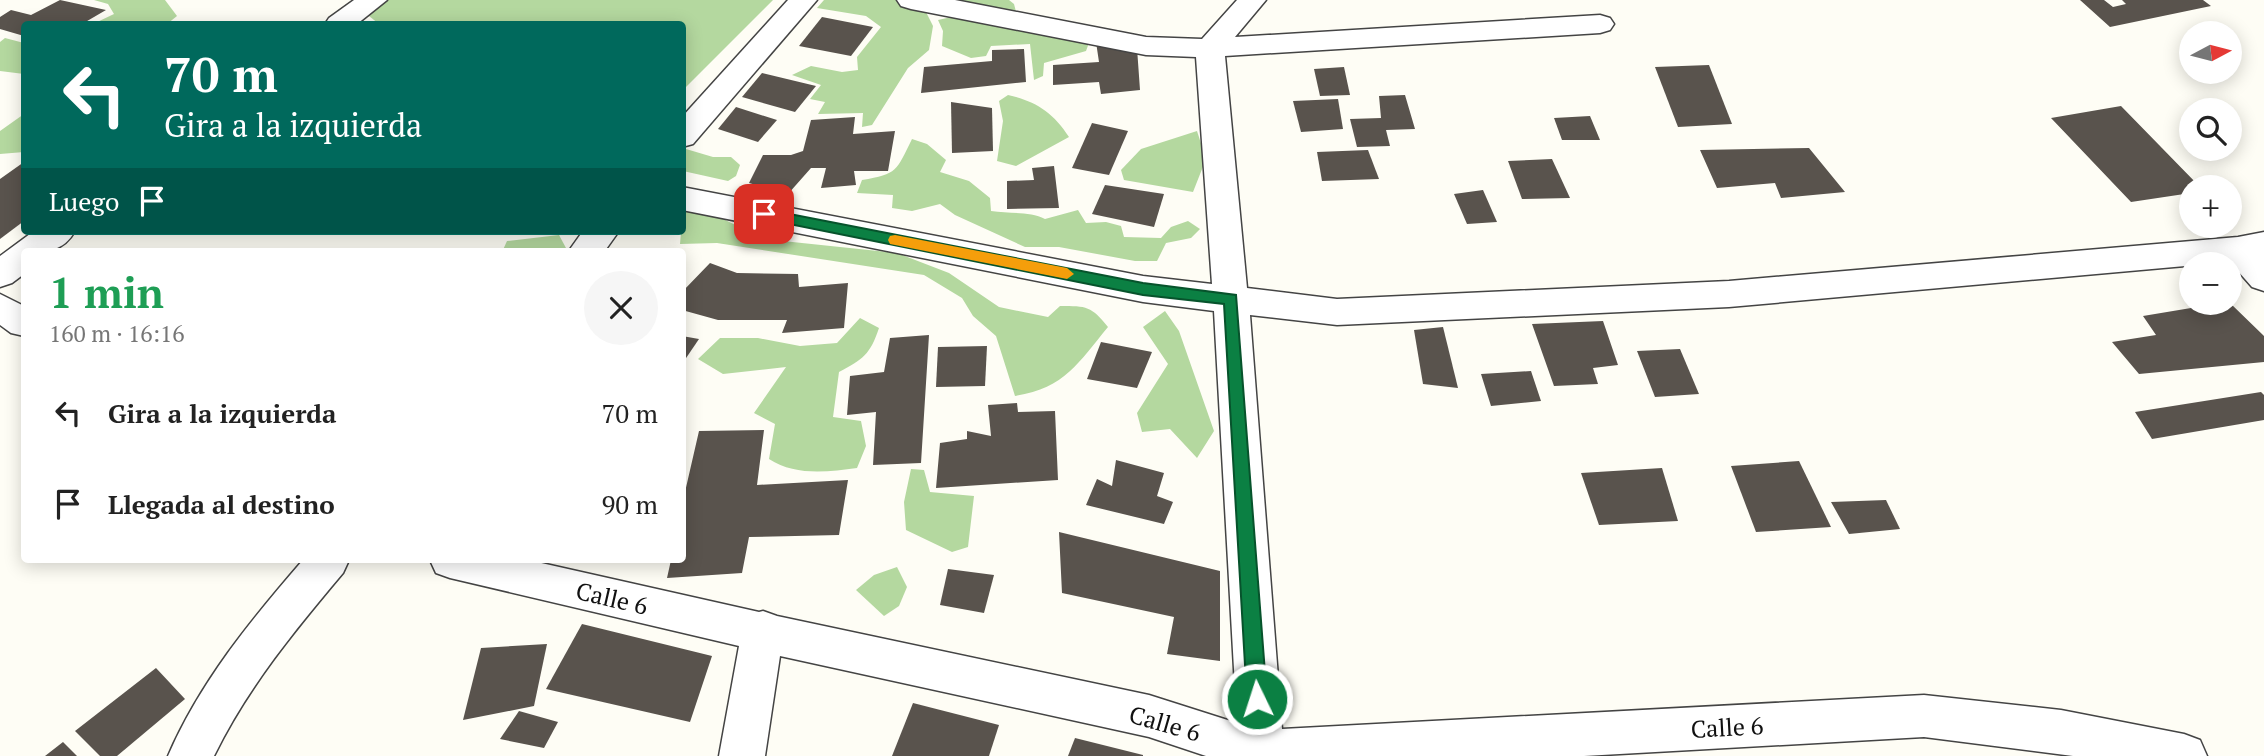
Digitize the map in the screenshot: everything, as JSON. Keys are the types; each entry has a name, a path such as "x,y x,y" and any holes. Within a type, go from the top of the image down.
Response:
{"street":[{"path":"344,21 373,0"},
{"path":"686,133 803,0"},
{"path":"911,0 1146,46 1210,48 1600,24"},
{"path":"1252,0 1210,48 1231,299 1261,754"},
{"path":"686,199 1143,289 1337,312 1729,294 2251,246 2264,278"},
{"path":"35,248 52,235"},
{"path":"0,274 21,258"},
{"path":"0,307 21,321"},
{"path":"191,756 206,722 252,654 327,563"},
{"name":"Calle 6","path":"463,563 692,617 763,630 1149,716 1261,754 1923,716 2067,744 2184,756"},
{"path":"742,756 763,630"}],"green space":[{"path":"94,0 165,0 177,16 171,21 99,21 114,14 108,4"},
{"path":"371,0 773,0 686,87 686,21 375,21 369,16"},
{"path":"824,0 920,0 933,26 929,50 908,68 872,125 862,127 863,113 818,114 825,102 810,99 821,85 792,75 811,66 842,72 858,70 857,57 881,27 866,16 817,8"},
{"path":"958,0 1009,0 1014,4 1021,31 1069,24 1094,29 1086,51 1044,63 1043,76 1034,80 1030,44 991,46 986,56 971,58 942,46 943,31 938,20 956,16"},
{"path":"5,38 21,42 21,74 0,71 0,42"},
{"path":"1008,95 1043,109 1069,137 1016,166 997,161 1003,121 999,101"},
{"path":"21,116 21,152 0,154 0,131"},
{"path":"1197,131 1206,159 1193,192 1124,180 1121,170 1141,149"},
{"path":"912,139 927,144 946,160 940,172 969,181 990,198 991,211 1026,214 1045,219 1078,210 1086,223 1106,222 1121,226 1124,237 1161,238 1171,227 1188,221 1200,229 1191,238 1166,243 1157,261 1135,261 1059,247 1025,247 955,215 940,204 912,211 892,208 893,195 857,193 862,180 883,176 894,169"},
{"path":"686,149 713,157 731,157 740,165 736,176 728,181 686,172"},
{"path":"686,210 709,212 764,239 897,253 949,273 999,307 1048,317 1060,306 1083,307 1097,315 1108,327 1069,372 1046,387 1015,396 996,336 973,316 962,298 924,275 717,243 680,244 681,235 686,235"},
{"path":"559,235 566,248 504,248 507,241"},
{"path":"1165,311 1179,331 1214,431 1197,458 1170,429 1142,432 1137,413 1168,364 1143,327"},
{"path":"860,318 879,328 865,355 839,372 833,417 861,421 866,446 857,468 800,470 769,459 775,424 754,413 786,367 723,374 698,359 720,338 758,338 800,346 837,343"},
{"path":"911,469 924,470 930,492 974,496 968,547 952,552 906,530 904,502"},
{"path":"897,567 907,587 899,606 884,616 856,590 874,575"}],"building":[{"path":"60,0 106,10 87,21 21,21 21,35 0,29 0,17 11,10 31,15"},
{"path":"2080,0 2104,0 2113,7 2126,4 2122,0 2203,0 2211,6 2110,27"},
{"path":"822,17 873,27 851,56 799,46"},
{"path":"1096,42 1137,48 1140,90 1101,94 1099,82 1053,85 1053,65 1099,62"},
{"path":"1024,49 1026,82 921,93 924,67 992,61 992,50"},
{"path":"1709,65 1732,124 1678,127 1655,67"},
{"path":"1344,67 1350,95 1320,96 1314,69"},
{"path":"762,73 816,86 795,112 742,97"},
{"path":"1405,95 1415,129 1386,130 1390,146 1357,147 1350,119 1381,118 1379,96"},
{"path":"1338,99 1343,129 1301,132 1293,101"},
{"path":"951,102 992,108 993,151 952,153"},
{"path":"2121,106 2188,175 2179,175 2179,195 2131,202 2051,118"},
{"path":"736,107 777,120 758,142 718,129"},
{"path":"1590,116 1600,140 1562,140 1554,118"},
{"path":"855,117 853,134 895,131 888,171 854,171 856,185 821,188 826,168 811,168 788,194 749,183 763,155 791,155 803,151 811,120"},
{"path":"1092,123 1128,131 1109,175 1072,168"},
{"path":"1809,148 1845,192 1781,198 1775,183 1717,188 1700,150"},
{"path":"1368,150 1379,179 1322,181 1317,152"},
{"path":"1552,159 1570,198 1522,199 1508,161"},
{"path":"21,164 21,223 0,239 0,179"},
{"path":"1054,166 1059,208 1007,209 1007,181 1034,180 1032,168"},
{"path":"1105,185 1164,194 1154,227 1092,214"},
{"path":"1483,190 1497,222 1467,224 1454,194"},
{"path":"710,263 737,273 798,274 799,287 848,283 844,328 782,333 787,320 718,320 686,311 686,288"},
{"path":"2179,310 2179,315 2242,315 2264,336 2264,362 2139,374 2112,342 2156,335 2143,316"},
{"path":"1603,321 1618,365 1593,368 1598,384 1554,386 1532,324"},
{"path":"1443,327 1458,388 1423,384 1414,330"},
{"path":"929,335 921,463 873,465 876,412 847,415 850,376 884,372 890,338"},
{"path":"686,337 699,339 686,358"},
{"path":"1101,342 1152,352 1137,388 1087,379"},
{"path":"987,346 985,386 936,387 938,347"},
{"path":"1680,349 1699,394 1655,397 1637,351"},
{"path":"1531,371 1541,401 1491,406 1481,374"},
{"path":"2261,392 2264,395 2264,420 2152,439 2135,412"},
{"path":"1017,403 1018,412 1055,411 1058,480 936,488 940,443 967,439 967,431 991,436 988,405"},
{"path":"764,430 757,485 848,480 839,535 749,537 742,573 667,578 670,563 686,563 686,488 699,431"},
{"path":"1116,460 1164,473 1157,496 1173,502 1164,524 1086,505 1097,479 1112,486"},
{"path":"1799,461 1831,527 1756,532 1731,466"},
{"path":"1662,468 1678,521 1599,525 1581,473"},
{"path":"1886,500 1900,529 1849,534 1831,502"},
{"path":"1059,532 1220,571 1220,661 1167,654 1174,617 1062,593"},
{"path":"948,569 994,575 984,613 940,605"},
{"path":"582,624 712,656 690,722 546,689"},
{"path":"547,644 534,706 463,720 481,648"},
{"path":"156,668 185,699 117,756 100,756 75,731"},
{"path":"913,703 999,725 989,756 892,756"},
{"path":"519,711 558,722 544,748 500,739"},
{"path":"1075,738 1143,755 1143,756 1068,756"},
{"path":"63,742 77,756 45,756"}],"slow traffic":[{"path":"895,240 1067,274"}],"route":[{"path":"764,214 1143,289 1231,299 1257,699"}]}
